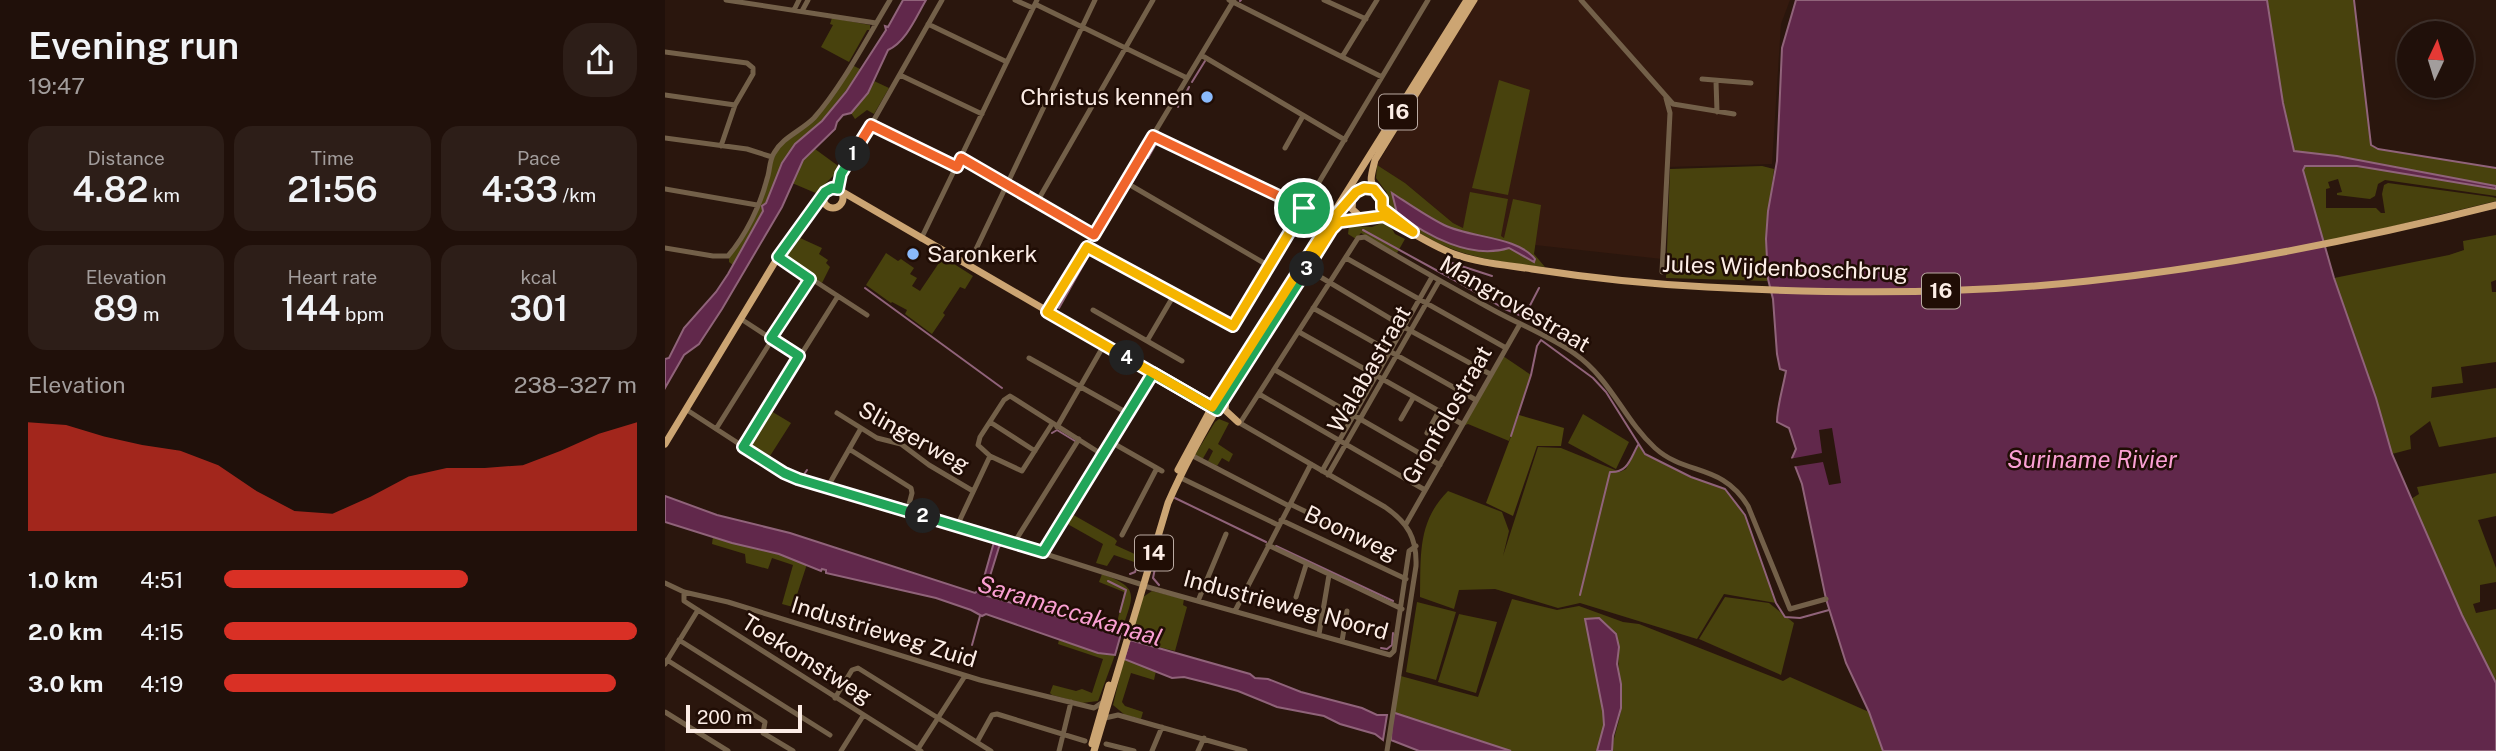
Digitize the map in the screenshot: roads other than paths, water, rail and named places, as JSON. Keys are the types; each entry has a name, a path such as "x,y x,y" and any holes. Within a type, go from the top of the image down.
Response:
{"main road":[{"name":"16","path":"1329,223 1468,0"},
{"name":"16","path":"1382,208 1382,199 1370,179 1375,160 1474,0"},
{"path":"1373,152 1354,194 1352,209 1363,219 1370,219 1377,216 1382,208"},
{"path":"666,443 778,257 825,192 832,188 840,190 1215,408"},
{"path":"1354,194 1364,188 1374,189"},
{"path":"840,190 843,197 841,203"},
{"path":"825,192 824,201 828,206"},
{"name":"14","path":"1142,585 1175,476 1329,223 1354,194"},
{"path":"809,217 820,208 837,207 848,201 859,202"},
{"name":"Jules Wijdenboschbrug","path":"1377,216 1384,216 1451,253 1468,258 1594,278 1691,287 1809,292 1929,291 2089,281 2206,265 2369,236 2496,205"},
{"name":"Jules Wijdenboschbrug","path":"1382,208 1413,232"},
{"name":"14","path":"1092,751 1168,503 1179,477 1215,408 1234,383 1335,224 1347,219 1363,219"},
{"path":"1234,383 1224,406 1239,423"}],"street":[{"path":"726,0 763,3 876,23"},
{"path":"794,10 799,0"},
{"path":"802,12 808,0"},
{"path":"665,248 728,256 741,239 757,205 767,180 772,156 779,145 814,117 890,0"},
{"path":"825,192 841,174 871,125 942,0"},
{"path":"1014,0 1035,4 1188,78"},
{"path":"968,266 1095,0"},
{"path":"1037,202 1153,0"},
{"path":"1324,0 1334,2 1366,19"},
{"path":"1342,57 1377,0"},
{"path":"1087,247 1233,326 1428,0"},
{"path":"1581,0 1666,98 1679,106 1734,114"},
{"path":"1047,312 1232,1 1382,77"},
{"path":"922,239 1035,4"},
{"path":"928,24 1007,62"},
{"path":"665,52 751,65 753,74 735,105 721,146"},
{"path":"1201,55 1345,140"},
{"path":"899,75 982,114"},
{"path":"1702,79 1751,83"},
{"path":"1716,80 1717,112"},
{"path":"665,95 735,105"},
{"path":"1663,272 1670,113 1666,98"},
{"path":"1286,149 1303,116"},
{"path":"871,125 957,167"},
{"path":"1153,136 1304,208"},
{"path":"665,138 747,149 772,156"},
{"path":"961,158 1094,235"},
{"path":"840,190 841,174"},
{"path":"1125,182 1269,266"},
{"path":"665,189 757,205"},
{"name":"Mangrovestraat","path":"1346,258 1361,236 1575,354 1598,374 1656,449 1672,459 1720,477 1741,494 1790,609 1826,599"},
{"path":"778,257 867,314"},
{"path":"1239,423 1346,258 1506,348"},
{"path":"1307,269 1490,374"},
{"name":"Walabastraat","path":"1324,473 1360,420 1404,327 1432,277"},
{"path":"716,429 810,279"},
{"name":"Walabastraat","path":"1393,354 1411,331 1439,281"},
{"path":"1147,341 1174,295"},
{"path":"743,447 838,296"},
{"path":"1314,308 1476,400"},
{"path":"1093,310 1182,360"},
{"path":"741,319 799,356"},
{"name":"Gronfolostraat","path":"1406,524 1520,324"},
{"path":"1299,332 1462,424"},
{"path":"1103,455 1055,426 1013,397 1004,400 979,437 978,445 991,456 1022,471 1055,426 1081,387 1104,345"},
{"path":"1029,358 1129,414"},
{"path":"1275,370 1440,465"},
{"path":"1043,552 1153,373"},
{"name":"Walabastraat","path":"1324,473 1339,441 1379,379"},
{"path":"1259,394 1425,490"},
{"path":"1401,419 1413,398"},
{"path":"1215,408 1385,507 1406,524 1416,546 1416,566 1387,751"},
{"name":"Industrieweg Noord","path":"687,410 784,473 827,488 1014,543 1142,585 1391,654 1394,651 1402,609 1409,551 1416,546"},
{"path":"1427,433 1439,411"},
{"name":"Slingerweg","path":"837,413 877,438 901,444 929,465 974,491"},
{"path":"990,422 1035,451"},
{"path":"827,488 860,429"},
{"path":"1014,543 1079,439"},
{"path":"1111,442 1160,469 1122,535"},
{"path":"849,449 911,488 907,512"},
{"path":"957,526 991,456"},
{"path":"1191,456 1375,545"},
{"path":"1235,611 1311,464"},
{"name":"Boonweg","path":"1179,477 1406,579"},
{"path":"1198,601 1226,534"},
{"path":"1268,545 1402,609"},
{"path":"1296,597 1306,565"},
{"path":"1319,634 1329,575"},
{"name":"Industrieweg Zuid","path":"665,583 684,592 729,602 965,676 1103,710"},
{"name":"Toekomstweg","path":"684,592 684,601 919,750"},
{"path":"698,610 666,662 765,722 762,733 793,751"},
{"path":"1342,641 1347,611"},
{"path":"679,640 830,735"},
{"path":"665,647 673,652"},
{"path":"835,698 852,670 858,668 991,751"},
{"path":"919,750 965,676"},
{"path":"1059,751 1071,702"},
{"path":"1103,710 1112,710 1118,715"},
{"path":"1103,710 1245,751"},
{"path":"665,712 724,750"},
{"path":"977,742 994,714 1085,741"},
{"path":"841,751 863,716"},
{"path":"1152,751 1162,727"},
{"path":"1198,751 1204,738"},
{"path":"1106,744 1134,751"}],"water":[{"path":"903,0 926,0 905,35 888,50 868,93 851,113 843,115 835,129 803,160 782,207 722,309 699,344 684,355 665,388 665,359 669,358 684,328 728,274 763,211 762,206 766,203 782,163 795,144 822,121 846,92"},
{"name":"Suriname Rivier","path":"1796,0 2267,0 2283,103 2294,151 2337,156 2496,186 2496,189 2357,166 2305,166 2303,170 2334,278 2376,398 2392,454 2462,615 2496,683 2496,751 1883,751 1869,712 1846,663 1826,599 1802,484 1792,458 1796,449 1789,428 1777,422 1786,371 1780,369 1777,354 1766,239 1777,161 1782,48"},
{"path":"1392,193 1444,225 1517,246 1527,251 1535,259 1534,262 1509,248 1480,251 1450,244 1397,213"},
{"path":"665,496 717,515 790,533 975,593 981,588 994,542 1002,544 986,589 987,596 1121,634 1115,655 1098,653 986,614 982,616 936,598 826,573 826,570 821,571 779,554 732,543 665,522"},
{"path":"1599,618 1616,634 1619,647 1617,664 1621,684 1621,708 1612,751 1597,751 1604,725 1603,711 1585,619"},
{"path":"1130,640 1250,674 1255,678 1268,679 1377,715 1387,715 1383,740 1375,734 1340,724 1324,716 1277,707 1238,691 1184,677 1172,678 1124,659"},
{"path":"1392,712 1511,751 1419,751 1391,740"}],"waterway":[{"path":"2354,0 2371,145 2378,149 2496,168"},
{"path":"1192,82 1205,61"},
{"path":"1182,101 1189,87"},
{"path":"1148,158 1157,142"},
{"path":"1132,183 1139,171"},
{"path":"1115,210 1129,187"},
{"path":"1363,230 1445,275"},
{"path":"1059,308 1090,253 1103,260"},
{"path":"1492,276 1452,263 1445,275 1524,317 1539,288"},
{"path":"865,288 1002,388"},
{"path":"1174,299 1206,317"},
{"path":"1531,375 1537,346 1541,340 1593,378 1606,392 1645,454 1691,477 1725,489 1745,515 1776,603 1785,617 1800,618 1829,610"},
{"path":"1511,436 1531,375"},
{"path":"1052,433 1057,430 1075,441"},
{"path":"1580,595 1610,472 1625,468 1638,445"},
{"path":"752,456 766,466"},
{"path":"807,470 803,476 827,483"},
{"path":"777,473 782,477"},
{"path":"856,491 906,505"},
{"path":"1175,498 1266,542"},
{"path":"1004,536 1015,539"},
{"path":"1019,541 1032,544"},
{"path":"1276,546 1393,601"},
{"path":"1130,574 1135,572 1140,556"},
{"path":"1157,559 1153,578 1159,585"},
{"name":"Saramaccakanaal","path":"1108,581 1126,590 1120,612"},
{"path":"972,645 980,616"},
{"path":"1381,648 1387,649 1392,645 1393,633"}],"place":[{"name":"Christus kennen","path":"1207,97"},
{"name":"Saronkerk","path":"913,254"}]}
